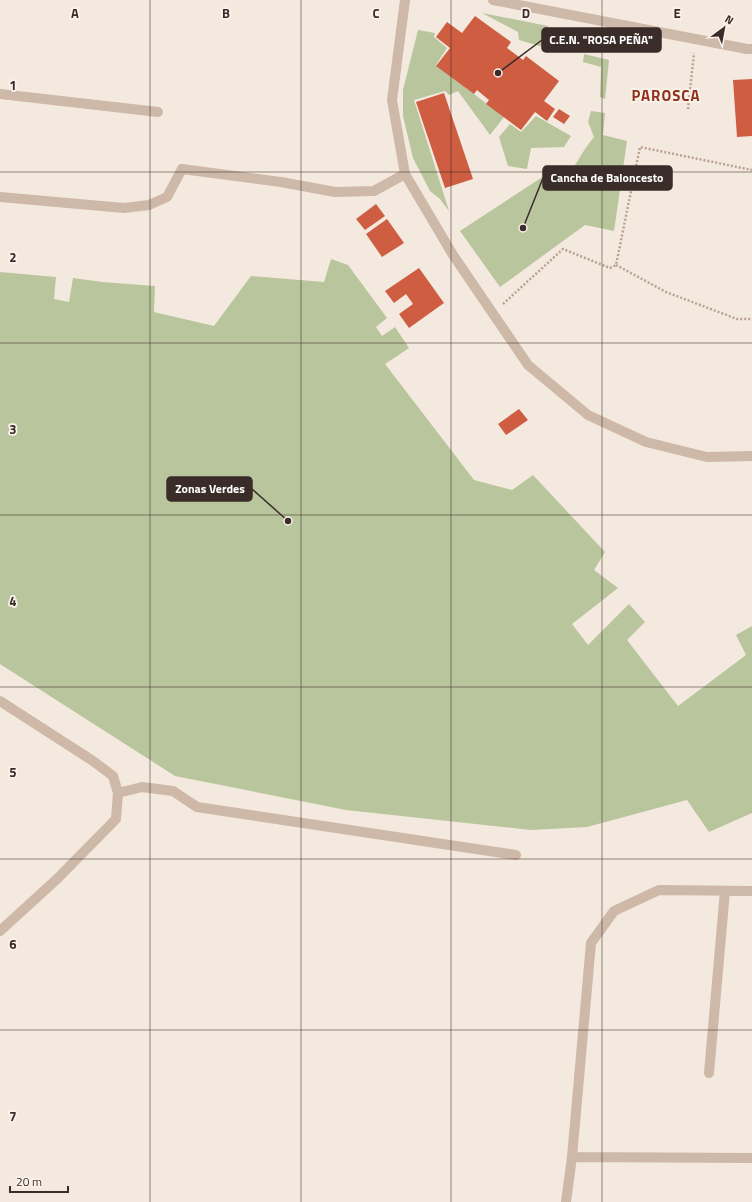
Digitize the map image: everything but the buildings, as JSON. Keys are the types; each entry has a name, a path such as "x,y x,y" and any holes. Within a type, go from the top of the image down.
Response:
{"street":[{"path":"405,0 392,100 405,174 453,255 528,366 588,415 646,442 707,457 752,456"},
{"path":"493,0 752,49"},
{"path":"0,94 158,112"},
{"path":"0,198 124,208 149,205 167,197 182,169 281,182 335,192 374,191 405,174"},
{"path":"0,702 103,768 113,776 118,794 116,819 57,879 0,931"},
{"path":"118,794 142,787 173,791 197,807 516,856"},
{"path":"566,1202 572,1157 591,943 614,911 659,890 752,891"},
{"path":"709,1073 725,891"},
{"path":"572,1157 752,1158"}],"path":[{"path":"688,109 696,39"},
{"path":"616,265 640,147 752,170"},
{"path":"492,314 563,249 610,268 616,265"},
{"path":"616,265 666,292 737,319 752,319"}],"green space":[{"path":"482,13 548,26 550,49 519,40 518,32"},
{"path":"418,30 435,33 434,37 447,48 436,65 504,117 490,135 458,91 449,95 445,91 414,100 449,211 440,199 430,191 413,158 403,116 403,90"},
{"path":"584,54 609,60 605,99 600,97 601,67 583,62"},
{"path":"591,111 605,113 603,135 627,141 614,231 585,225 500,287 460,231 547,174 566,179 594,137 588,122"},
{"path":"536,116 571,136 564,147 531,148 527,169 508,166 499,137 510,124 521,132"},
{"path":"331,259 348,265 387,318 376,327 382,336 395,327 409,348 385,364 474,480 512,490 533,475 605,552 594,570 618,588 572,624 588,645 629,604 645,622 627,640 678,706 746,655 736,635 752,626 752,813 709,832 687,800 587,827 531,830 346,810 175,776 0,664 0,272 56,277 54,299 69,302 73,278 155,286 154,312 214,326 251,276 324,282"}],"place":[{"name":"C.E.N. \"ROSA PEÑA\"","path":"498,73"},
{"name":"Cancha de Baloncesto","path":"523,228"},
{"name":"Zonas Verdes","path":"288,521"}],"district":[{"name":"PAROSCA","path":"666,95"}]}
